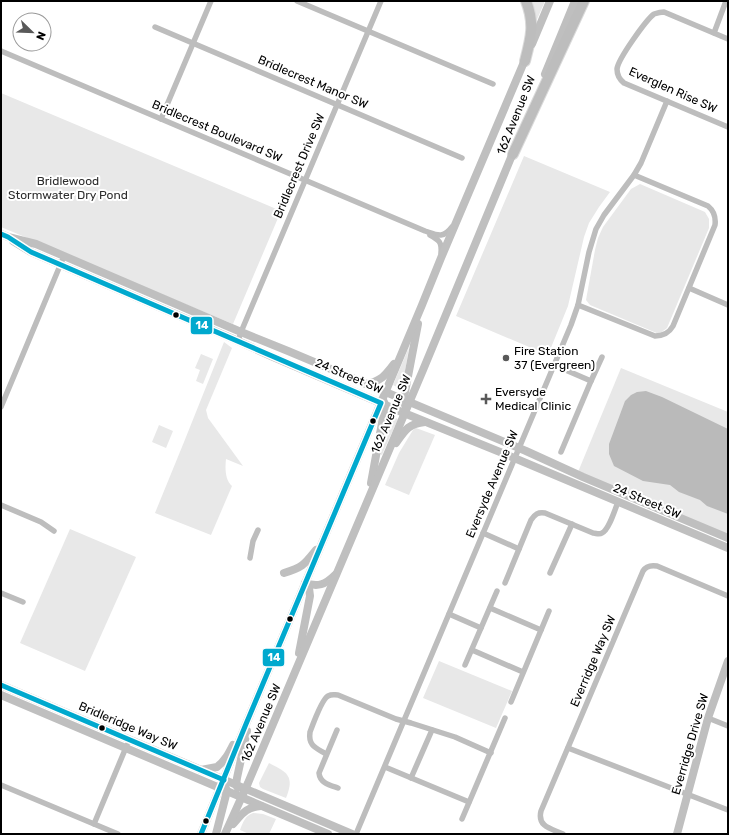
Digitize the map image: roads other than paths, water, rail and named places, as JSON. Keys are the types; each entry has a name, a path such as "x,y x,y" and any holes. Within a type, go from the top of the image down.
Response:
{"highway":[{"path":"525,61 532,28 526,1"},
{"path":"513,154 584,1"}],"main road":[{"name":"162 Avenue SW","path":"224,780 305,582 402,354 439,261 550,1"},
{"name":"162 Avenue SW","path":"225,834 246,789 426,363 575,1"},
{"name":"24 Street SW","path":"4,236 36,244 240,332 288,350 366,384 383,398 407,408 427,422 728,548"},
{"name":"24 Street SW","path":"4,236 31,252 238,340 271,356 519,449 728,538"},
{"path":"407,408 415,337 422,305"},
{"path":"366,384 375,382 384,376 402,354"},
{"path":"368,500 377,452 383,398"},
{"path":"387,455 408,428 416,423 427,422"},
{"path":"284,573 299,568 303,565 324,540"},
{"path":"305,582 313,585 323,584 337,572"},
{"path":"297,668 310,596 309,588 305,582"},
{"name":"Everridge Drive SW","path":"678,834 708,718 728,661"},
{"name":"Bridleridge Way SW","path":"1,685 352,834"},
{"name":"Bridleridge Way SW","path":"1,695 328,834"},
{"path":"242,798 236,785 252,709"},
{"path":"58,719 61,711"},
{"path":"201,770 217,767 221,764 246,724"},
{"path":"216,834 224,780"},
{"path":"201,834 223,790"},
{"path":"225,834 240,815 246,810 254,806 261,806"}],"street":[{"path":"161,119 211,1"},
{"path":"297,1 493,84"},
{"name":"Bridlecrest Drive SW","path":"238,340 240,332 380,1"},
{"path":"714,33 726,1"},
{"name":"Everglen Rise SW","path":"728,39 664,12 655,14 639,32 618,63 617,67 617,74 624,83 728,127"},
{"name":"Bridlecrest Manor SW","path":"155,27 462,158"},
{"name":"Bridlecrest Boulevard SW","path":"1,51 425,231"},
{"name":"Eversyde Avenue SW","path":"356,834 519,449 578,305 589,252 596,229 604,215 634,175 641,163 667,101"},
{"path":"578,305 651,335 660,336 671,330 716,220 714,212 708,206 634,175"},
{"path":"425,231 444,235 449,232 456,221"},
{"path":"425,231 437,239 440,243 441,252 439,261"},
{"path":"1,407 64,256"},
{"path":"689,288 728,305"},
{"path":"561,452 602,357"},
{"path":"554,365 591,381"},
{"path":"505,583 531,520 535,515 538,513 545,513 596,534 602,533 608,527 618,502"},
{"path":"1,506 41,522 54,531"},
{"path":"550,573 572,524"},
{"path":"250,558 253,540 258,530"},
{"path":"483,533 519,549"},
{"name":"Everridge Way SW","path":"563,834 545,826 541,820 540,814 644,569 649,566 657,566 728,596"},
{"path":"465,665 497,591"},
{"path":"1,593 22,602"},
{"path":"490,608 541,630"},
{"path":"511,702 549,611"},
{"path":"449,614 481,628"},
{"path":"472,650 523,672"},
{"path":"326,754 310,742 309,736 323,701 333,694 396,720 432,730 491,753"},
{"path":"462,819 505,718"},
{"path":"708,718 728,726"},
{"path":"337,730 319,771 319,776 323,782 338,788"},
{"path":"411,778 432,730"},
{"path":"94,824 130,740"},
{"path":"568,748 728,810"},
{"path":"385,767 469,802"},
{"path":"1,785 118,834"}],"place":[{"name":"Fire Station 37 (Evergreen)","path":"506,358"},
{"name":"Eversyde Medical Clinic","path":"486,399"}],"park label":[{"name":"Bridlewood Stormwater Dry Pond","path":"68,188"}]}
